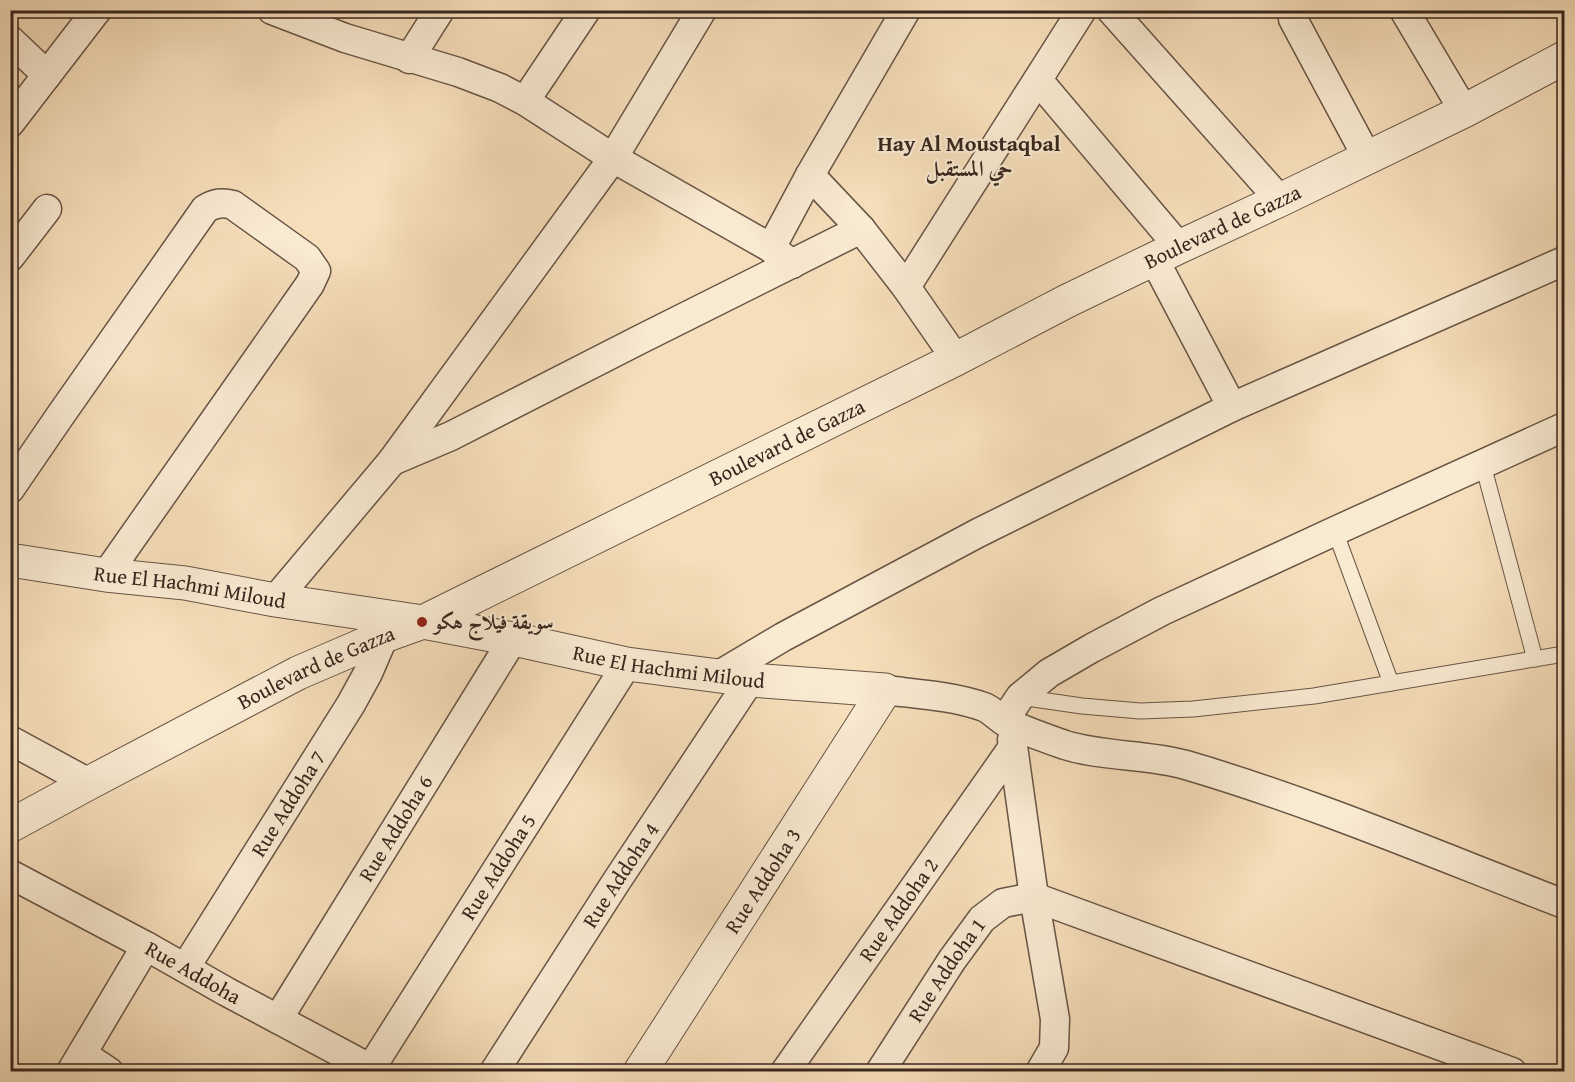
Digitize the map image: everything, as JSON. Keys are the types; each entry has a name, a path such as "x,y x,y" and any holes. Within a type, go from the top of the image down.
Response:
{"street":[{"path":"10,123 97,10"},
{"path":"410,59 440,10"},
{"path":"525,101 586,10"},
{"path":"275,600 392,461 613,158 702,10"},
{"path":"782,256 810,175 906,10"},
{"path":"906,287 1082,10"},
{"path":"1111,10 1280,200"},
{"path":"1292,10 1293,19 1368,157"},
{"path":"1404,10 1464,111"},
{"path":"285,13 345,38 458,72 500,88 525,101 613,158 782,256"},
{"path":"10,40 47,75"},
{"name":"Boulevard de Gazza","path":"10,826 298,673 423,622 957,359 1068,301 1464,111 1564,58"},
{"path":"1038,80 1166,253 1232,407"},
{"path":"810,175 861,229 957,359"},
{"path":"10,489 206,208 214,204 233,205 307,258 315,271 310,284 106,575"},
{"path":"10,257 47,210"},
{"path":"392,461 452,436 643,338 782,256 861,229"},
{"path":"735,677 783,637 978,533 1232,407 1564,261"},
{"path":"1040,1071 1054,1048 1055,1019 1034,897 1011,731 1004,721 1020,697 1049,673 1162,611 1564,427"},
{"name":"Rue El Hachmi Miloud","path":"10,561 106,575 185,583 275,600 423,622 627,664 735,677 885,690 956,700 985,707 1004,721 1068,746 1175,762 1213,773 1323,811 1564,904"},
{"name":"Rue Addoha 7","path":"185,968 351,704 384,636"},
{"name":"Rue Addoha 6","path":"278,1019 513,639"},
{"name":"Rue Addoha 5","path":"374,1070 627,664"},
{"name":"Rue Addoha 4","path":"494,1071 622,872 735,677"},
{"name":"Rue Addoha 3","path":"640,1071 885,690"},
{"path":"10,740 89,783"},
{"name":"Rue Addoha 2","path":"785,1071 1013,747"},
{"name":"Rue Addoha","path":"10,874 374,1070"},
{"path":"1034,897 1512,1071"},
{"name":"Rue Addoha 1","path":"880,1071 952,960 982,920 1003,903 1034,897"},
{"path":"109,1071 77,1063 146,946"}],"lane":[{"path":"1483,465 1535,659"},
{"path":"1335,531 1391,683"},
{"path":"1020,697 1140,711 1193,709 1314,696 1564,654"}],"place":[{"name":"سويقة فيلاج هكو","path":"422,622"}],"district":[{"name":"Hay Al Moustaqbal حي المستقبل","path":"969,156"}]}
